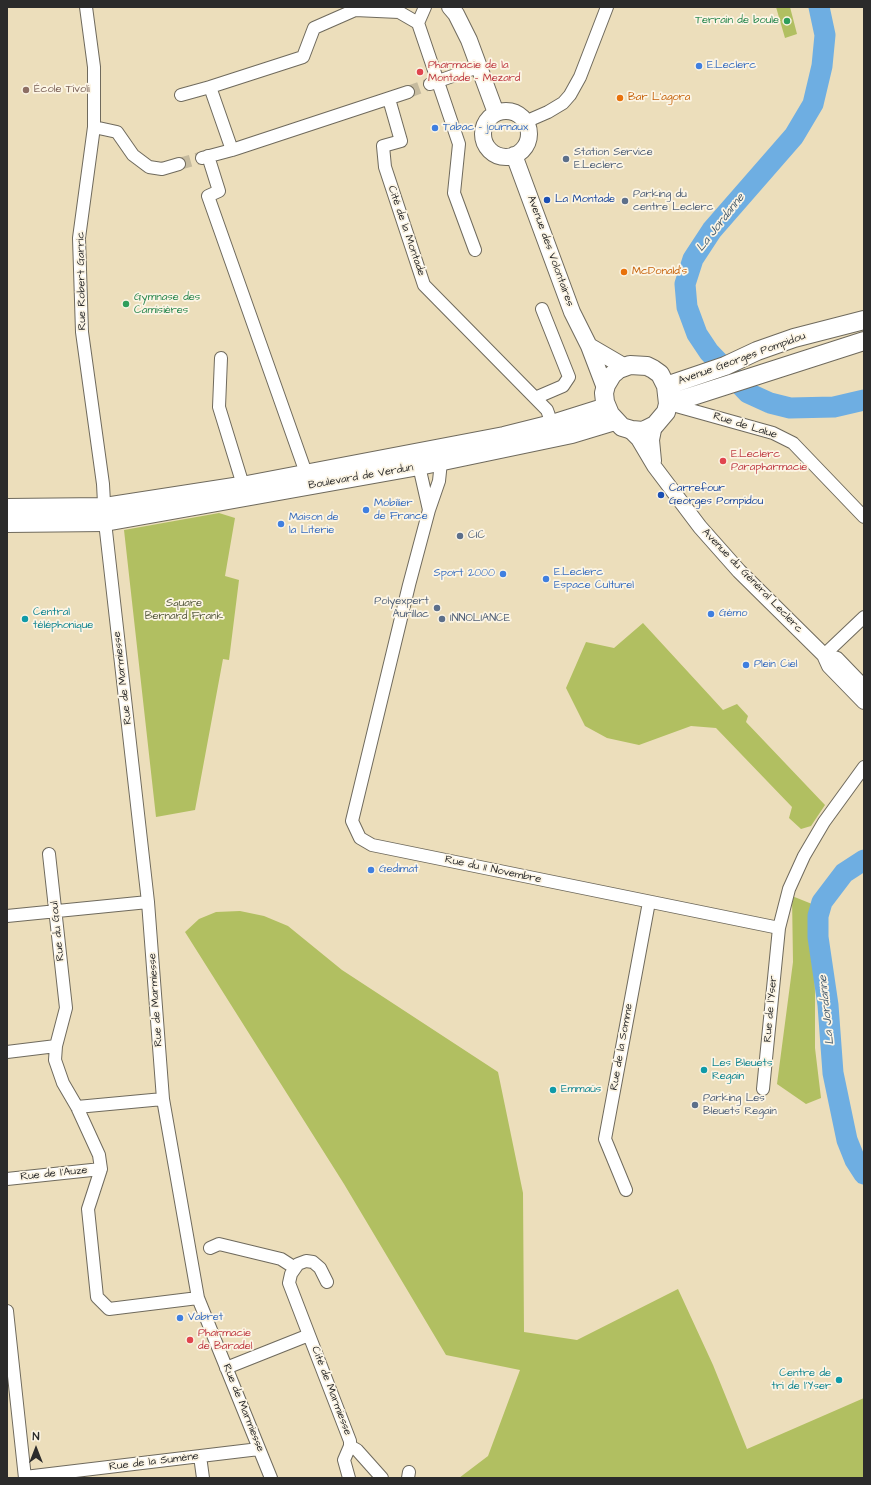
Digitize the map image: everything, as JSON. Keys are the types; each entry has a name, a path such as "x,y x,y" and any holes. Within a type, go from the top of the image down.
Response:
{"main road":[{"path":"450,7 456,14 469,40 496,113"},
{"path":"509,111 521,117 525,122 529,134 528,141 524,147 514,155 498,156 492,152 483,139 485,124 496,113 509,111"},
{"name":"Avenue des Volontaires","path":"514,155 572,312 589,346 605,388"},
{"name":"Avenue Georges Pompidou","path":"666,386 725,366 757,351 794,338 864,320"},
{"name":"Avenue Georges Pompidou","path":"668,404 864,341"},
{"path":"589,346 625,367"},
{"path":"639,365 653,369 660,374 666,386 668,404 666,412 655,425 643,431 616,419 604,394 605,388 612,376 625,367 639,365"},
{"name":"Boulevard de Verdun","path":"105,515 441,462 572,434 616,419"},
{"name":"Boulevard de Verdun","path":"105,515 243,485 504,436 552,424 616,419"},
{"path":"419,466 420,461 428,450"},
{"path":"7,508 105,515"},
{"path":"7,523 105,515"}],"street":[{"name":"Rue Robert Garric","path":"86,7 94,67 94,127 80,244 82,332 105,515"},
{"path":"425,7 418,23 434,83 459,144 454,193 475,250"},
{"path":"525,122 548,112 563,103 570,95 580,76 607,7"},
{"path":"181,95 303,57 314,28 355,9 399,12 418,23"},
{"path":"434,83 478,67"},
{"path":"210,87 232,150"},
{"path":"306,473 208,196 219,190 204,157 232,150 408,92"},
{"name":"Cité de la Montade","path":"389,99 401,141 383,146 385,167 424,285 547,410 552,424"},
{"path":"94,127 117,132 133,155 149,167 162,169 179,164"},
{"path":"535,398 563,386 569,377 542,309"},
{"path":"221,358 219,407 243,485"},
{"name":"Rue de Lalue","path":"668,404 773,433 794,443 864,517"},
{"name":"Avenue du Général Leclerc","path":"616,419 638,438 654,466 704,532 739,571 824,655 829,666 864,702"},
{"path":"654,466 652,440 655,425"},
{"name":"Rue du 11 Novembre","path":"441,462 439,481 429,510 409,585 352,821 355,831 360,838 372,845 779,928"},
{"name":"Rue du 11 Novembre","path":"419,466 429,510"},
{"name":"Rue de Marmiesse","path":"105,515 148,902 163,1099 198,1298 271,1478"},
{"path":"824,655 864,617"},
{"name":"Avenue du Général Leclerc","path":"824,655 837,659 864,687"},
{"path":"779,928 789,889 804,856 824,822 864,767"},
{"name":"Rue du Goul","path":"49,854 66,1008 56,1046"},
{"path":"7,916 148,902"},
{"name":"Rue de la Somme","path":"626,1190 605,1139 649,902"},
{"name":"Rue de l'Yser","path":"763,1089 779,928"},
{"path":"7,1052 56,1046 56,1060 63,1084 77,1107 99,1155 101,1170 88,1209 97,1297 108,1309 198,1298"},
{"path":"77,1107 163,1099"},
{"name":"Rue de l'Auze","path":"7,1179 101,1170"},
{"path":"210,1248 219,1244 281,1259 295,1268 298,1264 306,1261 313,1262 320,1268 327,1282"},
{"name":"Cité de Marmiesse","path":"295,1268 290,1274 289,1283 350,1441 350,1446 344,1460 349,1478"},
{"path":"7,1311 25,1477"},
{"name":"Cité de Marmiesse","path":"226,1368 309,1335"},
{"name":"Cité de Marmiesse","path":"350,1446 357,1450 382,1478"},
{"name":"Rue de la Sumène","path":"25,1477 111,1472 200,1456 260,1449"},
{"path":"200,1456 203,1478"}],"green space":[{"name":"Terrain de boule","path":"776,7 790,7 797,34 785,38"},
{"name":"Square Bernard Frank","path":"219,513 235,518 225,576 239,580 229,660 223,659 195,810 156,817 124,530"},
{"path":"643,623 723,710 737,704 748,716 746,722 825,805 811,826 801,829 789,818 792,807 716,728 691,726 639,745 607,738 585,726 566,688 586,642 614,648"},
{"path":"792,896 812,904 815,1048 821,1098 806,1104 777,1084 793,962"},
{"path":"240,911 264,916 288,926 342,970 498,1072 523,1193 524,1332 577,1340 678,1289 713,1365 747,1449 864,1398 864,1478 459,1478 488,1456 520,1370 446,1355 344,1184 185,932 199,919 216,912"}],"waterway":[{"name":"La Jordanne","path":"819,7 825,35 822,66 813,104 794,136 712,230 693,259 685,284 687,307 697,334 709,352 748,393 770,403 790,408 834,407 864,400"},
{"name":"La Jordanne","path":"864,860 844,873 822,902 818,916 818,937 828,1005 833,1073 847,1140 855,1160 864,1174"}],"tunnel":[{"path":"408,92 430,84"},
{"path":"179,164 200,158"}],"place":[{"name":"Terrain de boule","path":"787,21"},
{"name":"E.Leclerc","path":"699,66"},
{"name":"Pharmacie de la Montade - Mezard","path":"420,72"},
{"name":"École Tivoli","path":"26,90"},
{"name":"Bar L'agora","path":"620,98"},
{"name":"Tabac - journaux","path":"435,128"},
{"name":"Station Service E.Leclerc","path":"566,159"},
{"name":"La Montade","path":"547,200"},
{"name":"Parking du centre Leclerc","path":"625,201"},
{"name":"McDonald's","path":"624,272"},
{"name":"Gymnase des Camisières","path":"126,304"},
{"name":"E.Leclerc Parapharmacie","path":"723,461"},
{"name":"Carrefour Georges Pompidou","path":"661,495"},
{"name":"Mobilier de France","path":"366,510"},
{"name":"Maison de la Literie","path":"281,524"},
{"name":"CIC","path":"460,536"},
{"name":"Sport 2000","path":"503,574"},
{"name":"E.Leclerc Espace Culturel","path":"546,579"},
{"name":"Polyexpert Aurillac","path":"437,608"},
{"name":"Gémo","path":"711,614"},
{"name":"Central téléphonique","path":"25,619"},
{"name":"INNOLIANCE","path":"442,619"},
{"name":"Plein Ciel","path":"746,665"},
{"name":"Gedimat","path":"371,870"},
{"name":"Les Bleuets Regain","path":"704,1070"},
{"name":"Emmaüs","path":"553,1090"},
{"name":"Parking Les Bleuets Regain","path":"695,1105"},
{"name":"Vabret","path":"180,1318"},
{"name":"Pharmacie de Baradel","path":"190,1340"},
{"name":"Centre de tri de l'Yser","path":"839,1380"}]}
